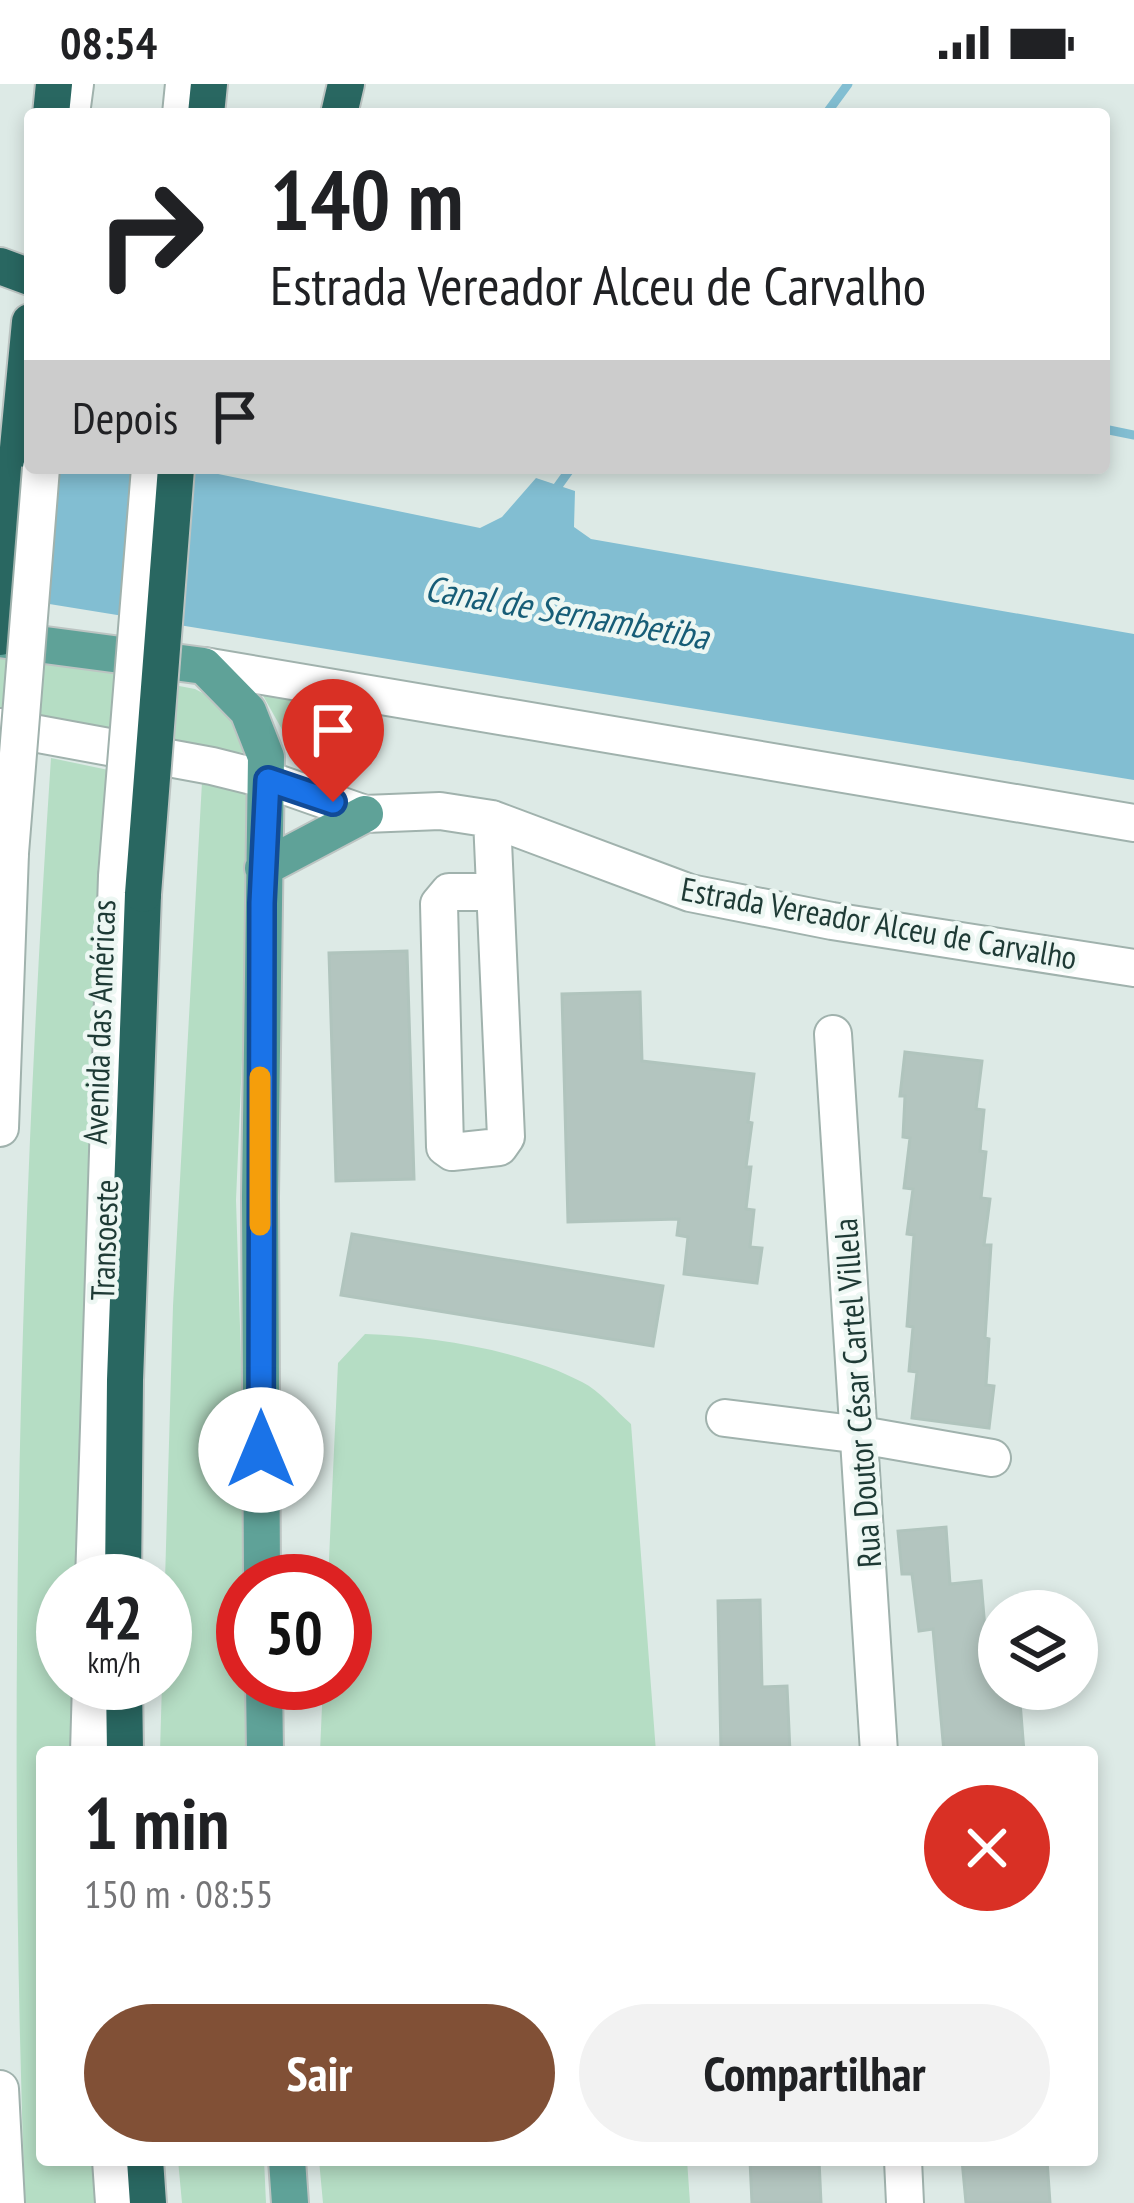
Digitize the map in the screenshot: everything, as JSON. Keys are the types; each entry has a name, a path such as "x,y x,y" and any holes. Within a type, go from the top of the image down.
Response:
{"highway":[{"path":"0,638 24,385"},
{"name":"Avenida das Américas","path":"123,1554 130,885 175,474"},
{"path":"124,1710 124,1746"},
{"path":"145,2166 148,2203"}],"main road":[{"path":"0,638 204,666 248,711 266,757 262,1554"},
{"path":"263,868 365,814"},
{"path":"265,1710 266,1746"},
{"path":"287,2166 290,2203"}],"street":[{"path":"0,1128 10,853 41,474"},
{"name":"Transoeste","path":"95,1554 150,474"},
{"path":"204,666 1134,823"},
{"name":"Estrada Vereador Alceu de Carvalho","path":"0,727 268,780 365,814 440,811 492,819 598,862 690,892 832,921 1134,968"},
{"path":"492,819 506,1137 499,1147 452,1152 445,1147 439,904 449,892 495,892"},
{"name":"Rua Doutor César Cartel Villela","path":"833,1034 879,1746"},
{"path":"725,1418 992,1458"},
{"path":"89,1746 90,1710"},
{"path":"0,2089 6,2203"},
{"path":"111,2166 114,2203"},
{"path":"903,2166 905,2203"}],"green space":[{"path":"0,652 195,689 224,704 255,753 205,752 0,716"},
{"path":"261,692 352,705 289,742"},
{"path":"51,758 118,772 88,1554 36,1554 36,1710 83,1710 82,1746 36,1746 36,2166 107,2166 110,2203 25,2203 17,1661 31,1119"},
{"path":"202,782 259,783 236,1200 247,1554 216,1554 216,1710 248,1710 249,1746 160,1746 161,1710 192,1710 192,1554 166,1554 173,1306"},
{"path":"365,1334 505,1353 589,1386 631,1424 656,1746 320,1746 322,1710 372,1710 372,1554 329,1554 338,1363"},
{"path":"179,2166 264,2166 266,2203 182,2203"},
{"path":"320,2166 687,2166 690,2203 323,2203"}],"water":[{"name":"Canal de Sernambetiba","path":"0,429 24,434 24,474 218,474 480,528 502,517 536,478 575,491 574,527 591,539 1134,634 1134,780 0,596"}],"building":[{"path":"407,951 414,1179 336,1181 329,953"},
{"path":"640,992 642,1061 754,1074 746,1209 754,1210 750,1247 762,1248 757,1283 684,1274 688,1237 677,1235 679,1219 568,1222 562,994"},
{"path":"905,1052 982,1061 976,1109 984,1110 981,1198 990,1199 984,1245 991,1245 985,1338 989,1339 986,1385 994,1386 989,1428 912,1418 917,1372 909,1371 913,1327 907,1326 914,1235 907,1234 913,1189 904,1188 910,1138 903,1137 905,1096 900,1096"},
{"path":"352,1234 663,1286 653,1346 341,1295"},
{"path":"946,1527 950,1584 981,1581 978,1710 1021,1710 1024,1746 943,1746 933,1629 919,1631 912,1574 902,1574 898,1531"},
{"path":"760,1600 762,1687 787,1686 790,1746 721,1746 718,1601"},
{"path":"750,2166 819,2166 821,2203 752,2203"},
{"path":"963,2166 1047,2166 1050,2203 966,2203"}],"waterway":[{"path":"830,108 848,84"},
{"path":"1110,430 1134,435"},
{"path":"553,493 567,474"}],"slow traffic":[{"path":"260,1077 260,1225"}],"route":[{"path":"261,1450 262,903 268,780 333,802"}]}
